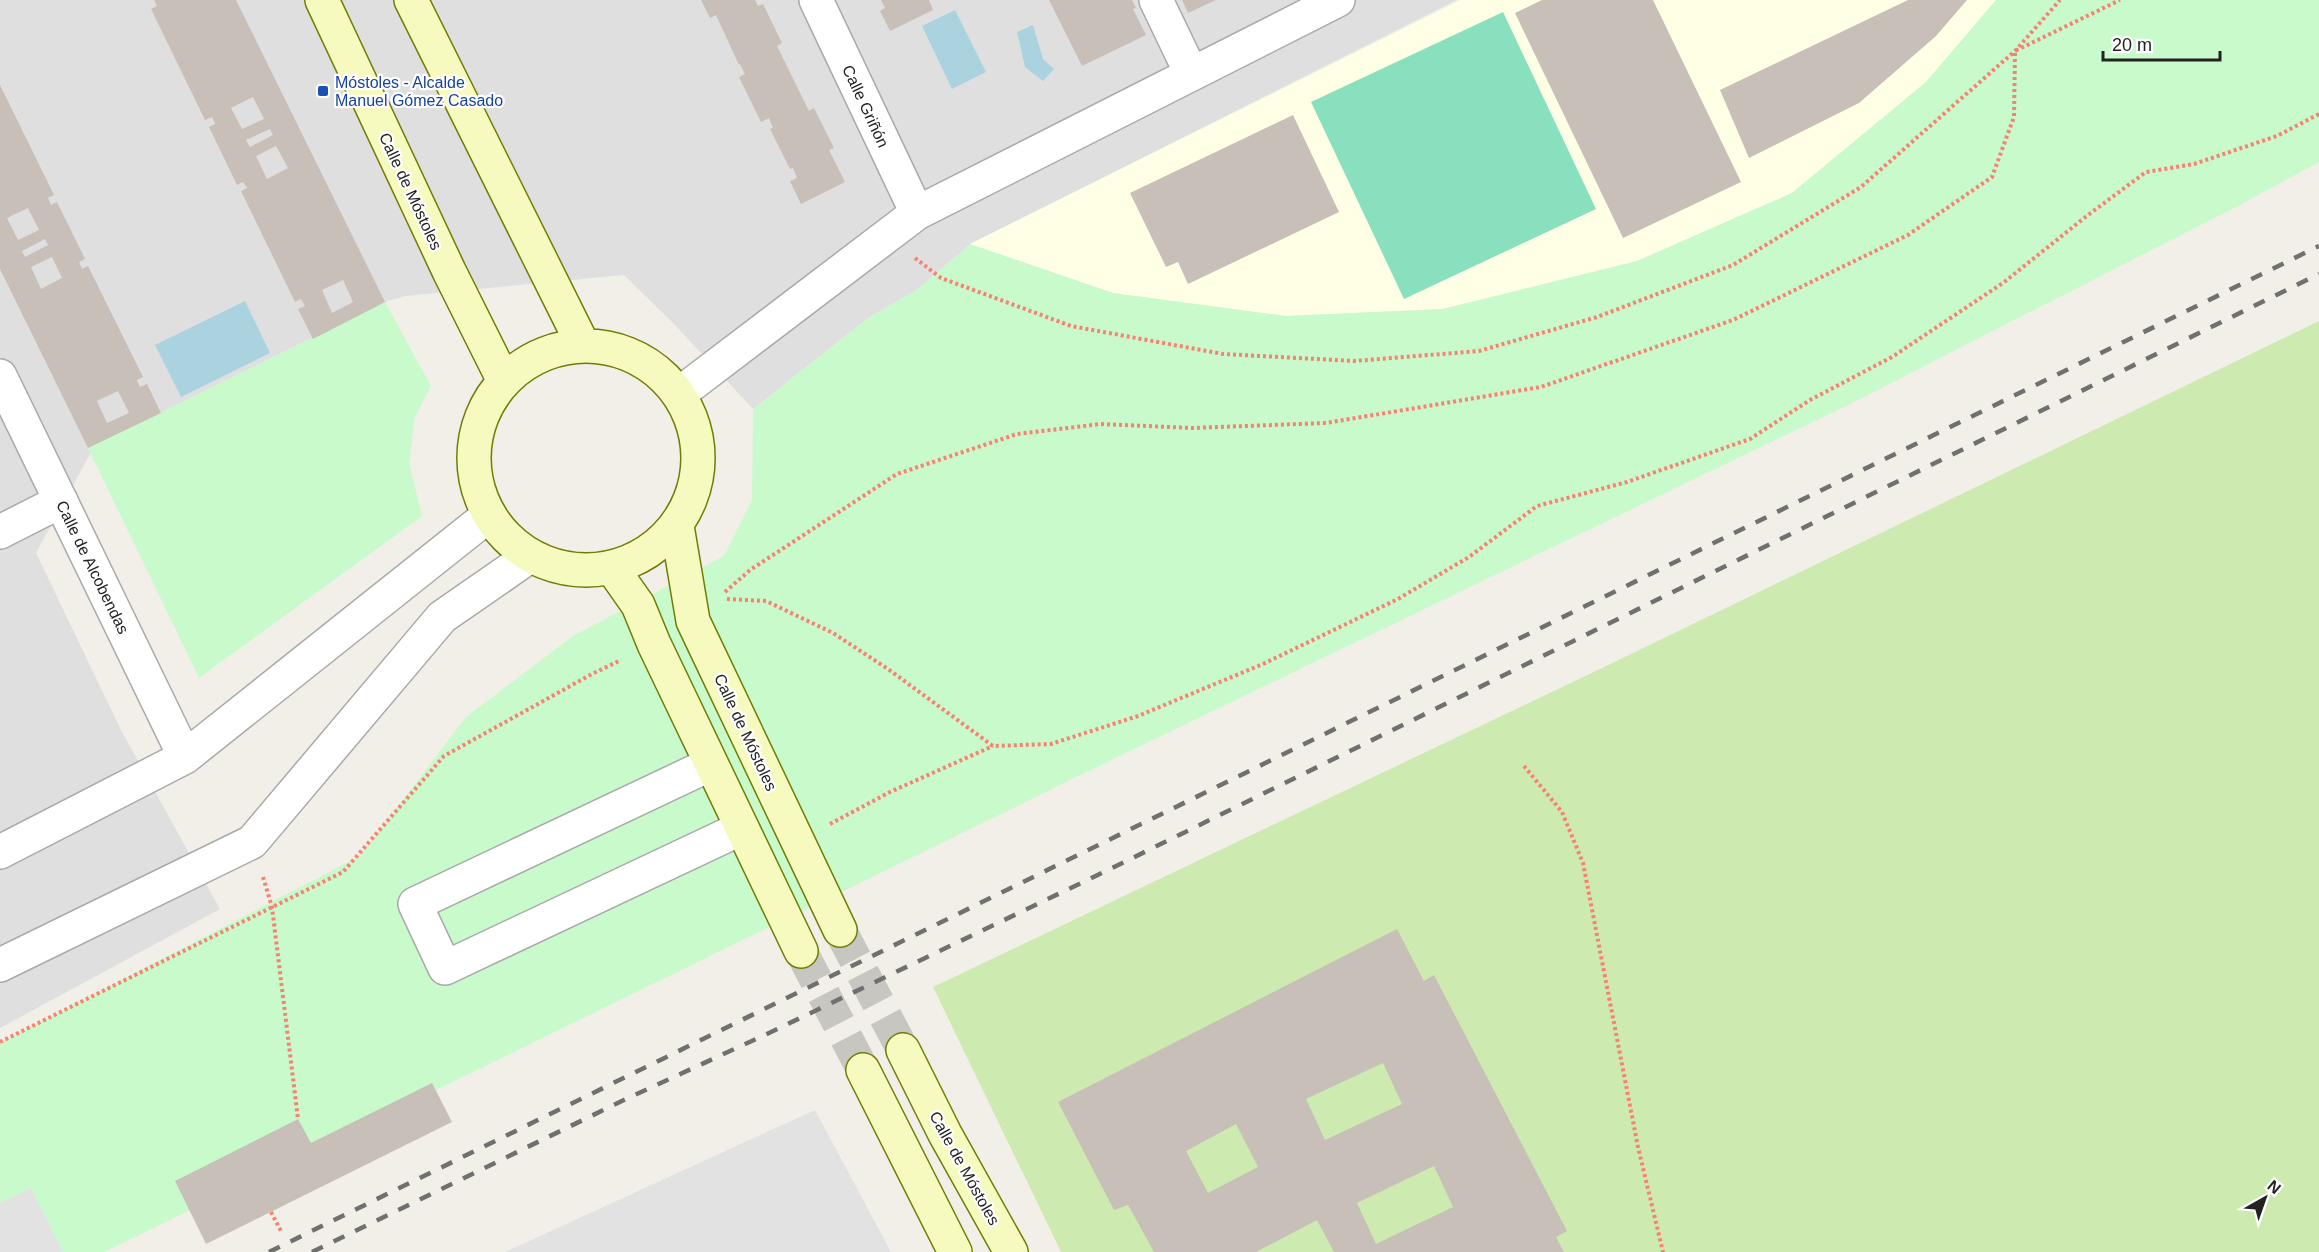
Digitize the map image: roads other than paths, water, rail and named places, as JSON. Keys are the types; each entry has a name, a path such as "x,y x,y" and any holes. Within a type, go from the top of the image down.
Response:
{"main road":[{"name":"Calle de Móstoles","path":"322,0 449,271 504,381"},
{"path":"411,0 583,345"},
{"path":"583,345 620,351 653,368 679,394 694,425 699,460 694,495 677,526 659,545 612,568 584,571 556,567 530,556 507,538 489,515 476,481 474,446 483,411 504,381 527,362 554,350 583,345"},
{"name":"Calle de Móstoles","path":"677,526 693,621 840,930"},
{"path":"612,568 638,605 654,644 801,951"},
{"name":"Calle de Móstoles","path":"903,1050 945,1134 1011,1252"},
{"path":"863,1070 956,1252"}],"street":[{"name":"Calle Griñón","path":"816,0 917,213"},
{"path":"1156,0 1191,73"},
{"path":"679,394 917,213 1338,0"},
{"name":"Calle de Alcobendas","path":"0,376 185,757"},
{"path":"0,532 61,501"},
{"path":"0,852 185,757 489,515"},
{"path":"0,965 252,842 442,617 530,556"},
{"path":"711,764 415,904 445,968 742,828"}],"water":[{"path":"955,10 986,72 952,89 922,26"},
{"path":"1033,25 1043,59 1054,69 1043,81 1025,67 1017,32"},
{"path":"245,301 270,353 181,397 155,345"}],"tunnel":[{"path":"840,930 903,1050"},
{"path":"801,951 863,1070"}],"railway":[{"path":"269,1252 2319,246"},
{"path":"312,1252 624,1100 1104,872 2319,274"}],"place":[{"name":"Móstoles - Alcalde Manuel Gómez Casado","path":"323,91"}]}
